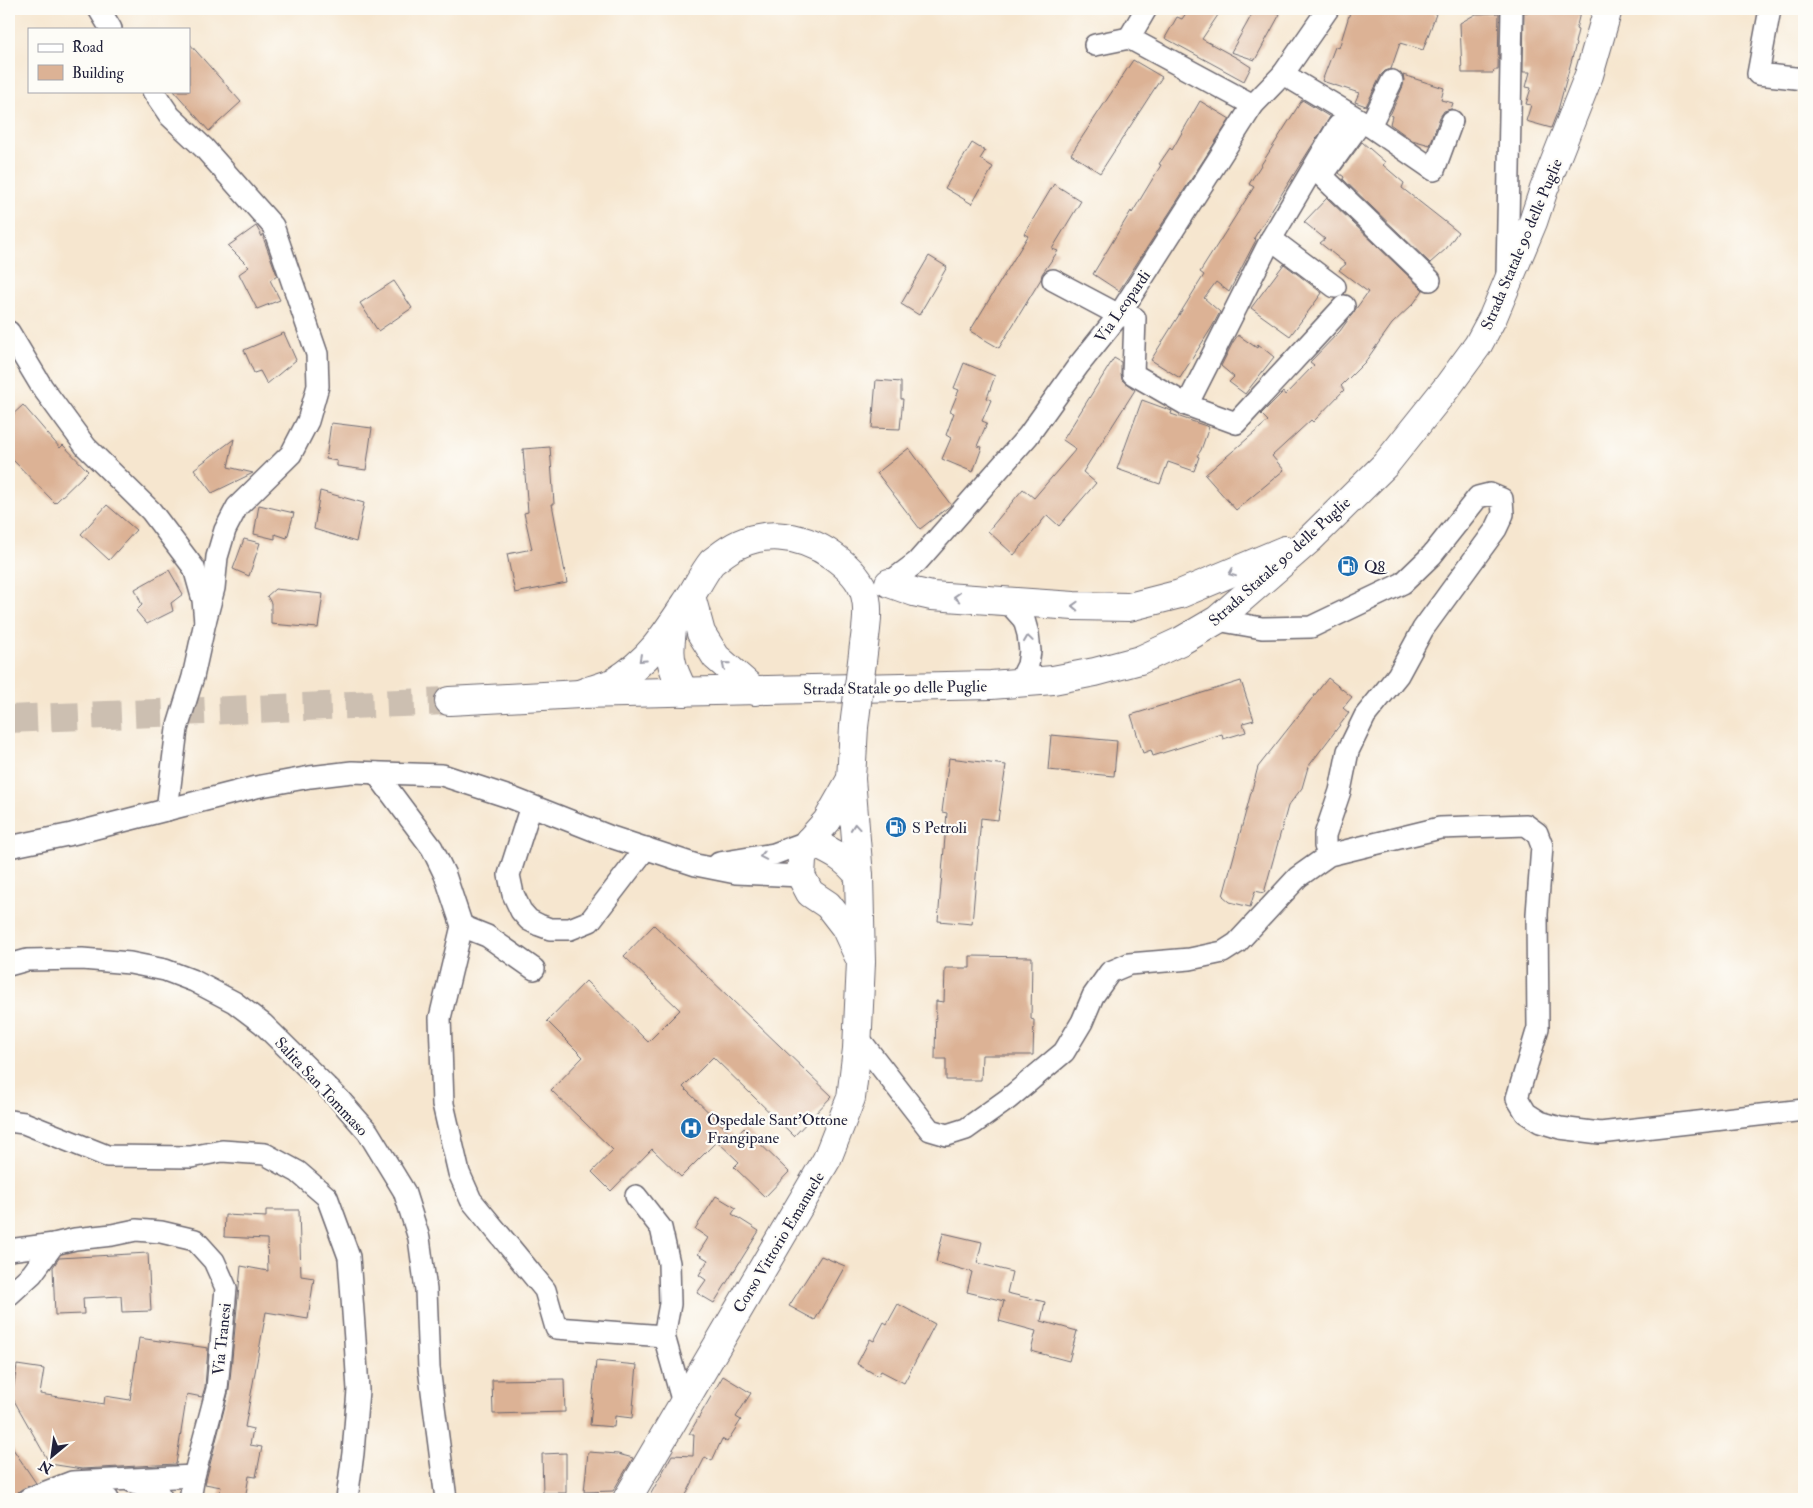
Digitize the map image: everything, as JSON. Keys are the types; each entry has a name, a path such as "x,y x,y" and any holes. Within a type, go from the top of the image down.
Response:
{"main road":[{"name":"Strada Statale 90 delle Puglie","path":"449,701 580,694 1020,683 1070,677 1140,660 1181,641 1217,620 1309,540 1385,465 1478,345 1507,284 1533,222 1544,189 1589,76 1608,9"},
{"path":"580,694 614,682 641,661 654,648 673,622 713,562 731,548 767,535 800,539 821,548 876,584 932,596 1074,606 1129,606 1180,594 1309,540"},
{"name":"Corso Vittorio Emanuele","path":"627,1499 827,1159 852,1098 858,1036 861,962 859,876 851,779 854,727 868,613 876,584"},
{"path":"691,596 701,633 716,658 755,691"},
{"path":"673,622 669,648 671,665 684,692"},
{"path":"684,692 694,665 701,633"},
{"name":"Corso Vittorio Emanuele","path":"851,779 827,821 810,841 802,859 801,876 810,893 828,904 845,927 861,962"},
{"path":"810,841 850,864 859,876 845,895 828,904"}],"street":[{"path":"99,9 110,28"},
{"path":"1129,38 1146,9"},
{"name":"Via Leopardi","path":"876,584 917,562 1028,436 1078,366 1119,315 1253,105 1283,74 1328,9"},
{"path":"1507,284 1512,9"},
{"path":"1770,9 1758,74 1804,79"},
{"path":"1095,46 1129,38 1253,105"},
{"path":"1283,74 1366,123 1434,170 1452,121"},
{"path":"1392,81 1366,123 1322,176 1430,280"},
{"path":"154,92 170,116 204,148 272,226 317,354 318,386 308,421 291,454 237,507 224,530 217,557 214,588 193,677 177,729 167,810"},
{"path":"1187,405 1271,239 1338,126"},
{"path":"1271,239 1335,287"},
{"path":"1053,280 1119,315 1135,318 1133,374 1187,405 1236,422 1344,306"},
{"path":"9,332 42,387 86,446 151,511 194,568 203,600 205,622"},
{"path":"1217,620 1262,628 1311,627 1403,583 1432,555 1478,497 1490,494 1502,500 1502,514 1496,529 1423,629 1398,675 1365,716 1348,751 1340,791 1325,835 1325,846 1329,855"},
{"path":"1006,600 1024,620 1028,634 1030,651 1028,665 1020,683"},
{"path":"9,847 72,834 256,788 310,777 352,772 442,775 531,806 611,837 696,865 736,873 801,876"},
{"path":"376,773 432,848 445,875 462,926 440,1018 443,1104 459,1173 471,1200 545,1290 556,1328 664,1336"},
{"path":"531,806 509,875 513,894 521,911 529,920 538,925 550,929 570,928 590,921 646,848"},
{"path":"858,1036 930,1130 947,1135 966,1130 1008,1099 1064,1052 1082,1022 1094,996 1110,972 1129,964 1190,959 1223,952 1238,943 1298,877 1329,855 1440,828 1526,825 1537,833 1542,846 1537,914 1538,1028 1517,1098 1526,1113 1540,1122 1560,1128 1600,1134 1804,1110"},
{"path":"696,865 737,861 774,854 810,841"},
{"path":"462,926 487,936 534,969"},
{"name":"Salita San Tommaso","path":"18,962 82,959 130,962 164,970 194,981 234,1002 263,1024 339,1099 368,1132 404,1191 419,1238 426,1290 429,1368 446,1499"},
{"path":"9,1121 24,1123 107,1156 191,1157 222,1151 265,1154 298,1172 327,1197 349,1257 355,1340 358,1390 347,1499"},
{"path":"636,1196 661,1228 669,1263 670,1304 664,1336 683,1403"},
{"name":"Via Tranesi","path":"12,1250 136,1230 161,1232 195,1240 214,1261 226,1288 217,1389 194,1476 190,1499"},
{"path":"11,1293 32,1274 54,1244"},
{"path":"11,1293 18,1264 12,1250"},
{"path":"28,1499 72,1482 194,1476"},
{"path":"123,1480 156,1489 162,1499"},
{"path":"72,1482 108,1499"}],"building":[{"path":"1189,9 1222,9 1202,39 1251,67 1244,81 1165,38 1177,17 1182,19"},
{"path":"1255,9 1270,9 1280,14 1255,60 1231,52"},
{"path":"1351,9 1418,9 1436,14 1423,50 1400,43 1391,69 1381,75 1366,106 1355,102 1359,93 1322,81 1335,47 1339,48"},
{"path":"1533,9 1581,9 1576,29 1578,30 1576,44 1558,110 1551,128 1526,121 1531,105 1526,104 1531,88 1526,87 1530,72 1523,72 1524,12 1532,12"},
{"path":"1499,13 1498,70 1494,70 1493,73 1462,73 1460,23 1476,14"},
{"path":"190,44 241,102 209,131 175,92 190,92"},
{"path":"1133,60 1162,77 1100,173 1071,154"},
{"path":"1403,75 1444,88 1441,100 1453,103 1451,109 1444,111 1440,117 1430,145 1412,140 1390,124 1392,116 1390,115 1403,86"},
{"path":"1302,100 1330,117 1254,238 1256,240 1229,292 1216,282 1204,298 1220,312 1180,378 1151,360 1204,275 1200,272 1254,187 1249,184"},
{"path":"1200,101 1230,119 1119,291 1093,274 1161,165 1159,164 1170,148 1172,150"},
{"path":"1362,142 1385,162 1383,165 1404,183 1402,188 1458,232 1446,249 1430,263 1339,173"},
{"path":"972,143 985,151 980,159 993,167 972,204 945,188"},
{"path":"1054,184 1081,201 1052,249 1058,251 1042,274 1041,279 999,348 970,331 1028,236 1024,234"},
{"path":"1327,198 1423,290 1414,303 1392,324 1365,362 1341,386 1344,390 1313,422 1311,420 1272,456 1284,470 1236,510 1205,475 1268,421 1261,414 1283,392 1285,395 1314,365 1310,362 1340,331 1368,292 1339,270 1346,264 1320,243 1325,239 1304,222"},
{"path":"256,226 264,240 277,275 270,280 280,300 257,309 239,274 249,267 228,246"},
{"path":"929,256 947,267 919,315 901,304"},
{"path":"1284,264 1322,293 1290,336 1251,308"},
{"path":"394,281 412,308 378,331 360,303"},
{"path":"284,333 296,360 267,384 260,371 254,373 244,350"},
{"path":"1238,335 1257,348 1258,344 1274,357 1245,394 1229,382 1234,377 1221,366"},
{"path":"1114,358 1121,362 1122,380 1135,390 1083,472 1096,483 1059,526 1047,515 1014,555 988,531 1023,489 1034,498 1076,449 1063,440"},
{"path":"964,363 995,376 987,398 991,400 982,421 987,423 977,446 982,447 973,472 942,459 951,438 946,435 954,413 950,412 959,390 954,388"},
{"path":"876,380 901,382 901,399 903,399 900,429 872,428"},
{"path":"1142,400 1172,411 1171,414 1209,427 1197,456 1199,457 1194,471 1168,462 1160,484 1117,469"},
{"path":"23,405 60,448 63,445 88,471 55,503 9,456 9,418"},
{"path":"331,423 372,428 366,470 337,466 337,461 326,459"},
{"path":"234,439 228,467 253,473 212,493 194,469"},
{"path":"550,447 554,504 552,504 567,583 515,593 507,554 532,549 524,513 528,512 523,449"},
{"path":"909,448 951,505 920,529 877,473"},
{"path":"320,491 364,503 356,542 314,529"},
{"path":"107,505 136,530 109,560 81,534"},
{"path":"259,505 294,513 287,538 275,534 275,539 254,534"},
{"path":"244,539 260,543 249,576 233,569"},
{"path":"169,570 183,594 171,603 173,611 147,624 136,611 142,605 135,589"},
{"path":"275,589 323,594 318,628 271,624 271,603 267,596"},
{"path":"1328,678 1352,697 1343,708 1349,713 1308,767 1302,788 1288,806 1264,893 1255,891 1250,907 1230,902 1223,896 1258,767"},
{"path":"1241,681 1254,720 1243,723 1246,732 1223,739 1222,734 1153,756 1151,750 1143,753 1131,715"},
{"path":"1051,735 1117,741 1114,776 1048,770"},
{"path":"949,758 1006,765 998,820 981,818 972,924 938,921 947,813 942,812"},
{"path":"654,925 832,1096 794,1136 713,1057 683,1087 735,1138 744,1128 789,1172 765,1197 734,1167 739,1162 717,1141 681,1177 652,1149 611,1191 592,1172 613,1150 551,1090 583,1057 547,1021 586,981 648,1042 680,1010 624,956"},
{"path":"970,956 1032,957 1031,1019 1034,1020 1033,1055 982,1055 981,1080 946,1080 946,1059 935,1059 936,1001 944,1002 945,968 970,968"},
{"path":"716,1196 736,1208 732,1214 759,1231 714,1303 697,1293 706,1280 699,1275 708,1260 698,1254 708,1238 695,1229"},
{"path":"266,1210 299,1210 301,1276 314,1278 308,1319 266,1312 245,1427 253,1429 250,1445 262,1447 256,1477 249,1476 245,1499 234,1499 219,1496 221,1487 205,1484 229,1390 241,1266 268,1271 267,1239 224,1237 225,1215 266,1217"},
{"path":"943,1233 982,1242 977,1263 1012,1272 1007,1293 1045,1302 1041,1321 1077,1331 1069,1361 1031,1351 1036,1331 999,1321 1004,1301 967,1292 972,1272 936,1262"},
{"path":"148,1253 151,1311 122,1312 121,1296 83,1298 84,1314 55,1315 53,1267 59,1258"},
{"path":"821,1256 845,1266 815,1320 789,1306"},
{"path":"898,1304 935,1324 904,1383 881,1371 878,1376 857,1364 870,1339 874,1341 884,1322 887,1324"},
{"path":"139,1338 208,1348 205,1387 202,1397 187,1394 176,1464 82,1469 50,1464 12,1397 17,1365 44,1369 40,1394 104,1404 105,1396 130,1400"},
{"path":"596,1361 637,1365 632,1418 615,1416 614,1427 590,1425"},
{"path":"723,1376 751,1393 736,1417 741,1420 727,1442 722,1439 712,1461 705,1457 684,1499 648,1499 672,1455 693,1456 694,1434 689,1434"},
{"path":"564,1379 565,1412 493,1414 492,1380"},
{"path":"9,1443 36,1483 19,1491 16,1497 9,1487"},
{"path":"588,1452 618,1454 633,1458 613,1491 584,1492"},
{"path":"566,1453 566,1493 543,1493 542,1454"}],"tunnel":[{"path":"9,719 449,701"}],"place":[{"name":"Q8","path":"1348,566"},
{"name":"S Petroli","path":"896,827"},
{"name":"Ospedale Sant'Ottone Frangipane","path":"691,1128"}]}
